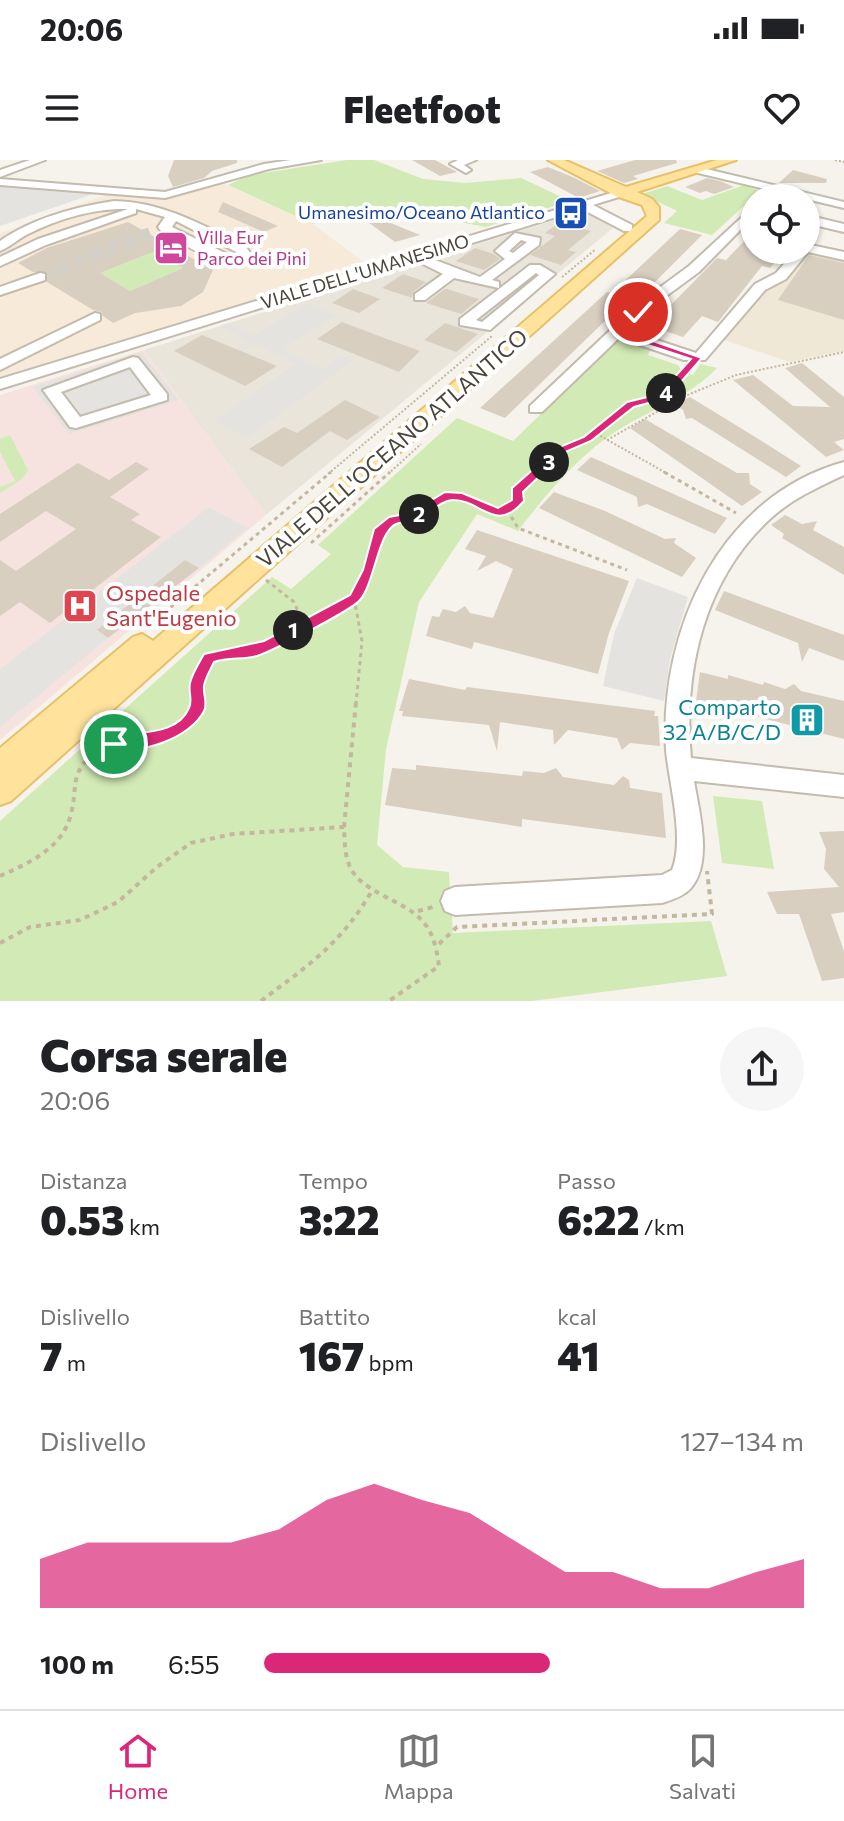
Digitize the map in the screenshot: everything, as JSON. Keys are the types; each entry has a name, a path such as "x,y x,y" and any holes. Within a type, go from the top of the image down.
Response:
{"main road":[{"path":"554,160 621,193 642,212 630,228"},
{"name":"VIALE DELL'UMANESIMO","path":"621,193 730,160"},
{"name":"VIALE DELL'OCEANO ATLANTICO","path":"0,791 252,570 630,228"},
{"name":"VIALE DELL'OCEANO ATLANTICO","path":"0,766 630,228"}],"street":[{"path":"0,174 40,160"},
{"path":"0,182 172,194 268,166 316,160"},
{"path":"702,169 844,203"},
{"path":"0,247 21,227 111,191"},
{"name":"VIALE DELL'UMANESIMO","path":"0,384 621,193"},
{"path":"0,230 100,205 124,203 147,206 167,221 227,259 238,261 247,257 242,250 167,221"},
{"path":"583,205 630,228"},
{"path":"0,262 53,238 147,206"},
{"path":"839,227 844,213"},
{"path":"150,233 167,221"},
{"path":"536,409 649,302 694,269 740,224"},
{"path":"482,282 513,258 535,235"},
{"path":"820,252 844,256"},
{"path":"416,256 452,273 525,293"},
{"path":"617,332 698,358 760,287 779,277 791,264"},
{"path":"533,268 548,272 525,293 485,327 465,322 533,268"},
{"path":"420,297 452,273"},
{"path":"0,291 40,277"},
{"path":"0,365 95,317"},
{"path":"78,360 90,376"},
{"path":"133,361 161,397 76,423 51,390 90,376 133,361"},
{"path":"455,901 674,886 686,872 688,858 678,711 684,655 695,614 709,581 733,546 769,510 806,485 844,468"},
{"path":"680,768 844,786"}],"path":[{"path":"835,160 844,162"},
{"path":"560,278 630,228"},
{"path":"147,627 497,332"},
{"path":"607,440 685,396 736,375 844,352"},
{"path":"0,876 39,859 63,837 76,802 73,780 99,749 148,740 178,730 189,722 198,707 197,684 209,658 253,651 269,645 354,598 369,570 381,529 393,520 413,517 445,496 458,496 498,513 507,510 518,501 517,491 561,450 595,434 631,405 663,396 698,358"},
{"path":"595,434 736,513"},
{"path":"507,510 518,528 627,570"},
{"path":"252,570 294,602 300,616 287,633"},
{"path":"354,598 362,641 344,827 347,861 364,885 418,911 439,944 439,966 389,1001"},
{"path":"0,943 30,927 80,920 118,902 157,867 191,843 233,834 344,827"},
{"path":"261,1001 324,953 353,923 373,889"}],"shaded area":[{"path":"0,183 102,191 0,226"},
{"path":"222,183 313,224 370,267 0,381 0,233 111,193 172,196"},
{"path":"583,211 613,228 266,515 144,350"},
{"path":"820,253 844,260 844,351 789,362 721,339 766,287 790,275 798,264 820,264"},
{"path":"307,303 336,315 282,349 322,369 342,355 354,360 247,438 213,421 296,364 254,344 220,366 214,363 247,341 220,326 228,323 253,336"},
{"name":"Ospedale Sant'Eugenio","path":"144,350 266,515 0,740 0,395"},
{"path":"141,352 179,400 69,434 33,387"},
{"path":"209,507 247,528 199,568 185,560 166,575 98,630 108,638 0,727 0,669"},
{"path":"637,578 688,597 670,659 664,701 603,686 614,634"}],"green space":[{"path":"347,160 374,160 423,179 465,183 521,178 570,201 486,227 368,205 313,224 228,185 250,175"},
{"path":"667,186 702,200 740,186 740,209 712,235 664,223 677,211 642,194"},
{"path":"153,252 183,268 130,291 100,273"},
{"path":"621,336 652,346 648,355 678,365 681,370 693,375 700,364 717,368 694,387 618,430 590,451 552,489 518,531 477,514 419,602 386,749 377,845 403,867 449,872 453,933 711,921 727,976 532,1001 0,1001 0,821 272,577 291,589 331,554 318,545 457,418 513,441"},
{"path":"10,435 28,470 22,479 0,493 0,487 15,481 0,452 0,439"},
{"path":"713,796 762,801 774,869 722,863"}],"building":[{"path":"174,160 237,160 237,163 212,171 204,178 173,187 168,176"},
{"path":"412,160 435,160 457,172 440,176"},
{"path":"635,160 676,160 677,163 633,176 638,179 624,183 597,171"},
{"path":"548,167 600,191 579,198 530,172"},
{"path":"793,170 827,179 826,183 779,183"},
{"path":"707,178 734,187 714,194 685,187"},
{"path":"223,202 278,226 264,232 218,212"},
{"path":"359,210 420,235 395,242 357,214"},
{"path":"128,222 213,270 203,292 181,306 135,313 113,323 102,312 93,310 47,282 47,272 33,272 18,263 47,248","holes":["153,252 183,268 130,291 100,273"]},
{"path":"560,222 591,231 568,250 576,252 561,265 530,255 555,236 545,233"},
{"path":"680,229 702,235 617,320 609,317 505,418 480,408 607,292 612,293"},
{"path":"740,246 740,264 774,264 770,268 762,266 718,322 702,316 683,337 647,325 643,329 635,326 655,308 665,311 717,258 726,260"},
{"path":"475,248 500,259 484,270 456,261"},
{"path":"820,258 844,263 844,320 778,300 803,264 820,264"},
{"path":"403,274 426,282 413,292 412,298 382,288"},
{"path":"353,289 380,299 359,313 332,303"},
{"path":"445,289 479,299 461,314 426,303"},
{"path":"342,322 420,351 399,372 317,339"},
{"path":"445,323 478,334 456,352 424,340"},
{"path":"202,335 277,366 245,386 174,351"},
{"path":"802,363 844,397 844,439 834,442 844,450 826,457 733,380 753,375 793,406 830,407 785,368"},
{"path":"690,397 801,466 786,477 692,418 686,419 683,410 674,404"},
{"path":"345,400 380,417 347,440 330,431 282,467 249,449 284,427 297,433"},
{"path":"645,419 737,473 749,473 750,484 762,492 742,506 630,428"},
{"path":"591,457 727,518 715,534 647,504 638,507 637,497 577,470"},
{"path":"136,462 149,469 110,497 140,514 131,520 161,537 50,623 20,602 0,616 0,560 16,571 76,529 46,511 0,542 0,514 78,463 109,480"},
{"path":"554,492 665,539 676,538 674,543 696,558 682,577 539,508"},
{"path":"785,515 802,524 817,521 813,530 844,547 844,575 782,538 784,534 771,525"},
{"path":"477,530 629,581 609,633 598,674 474,642 472,649 426,636 432,616 439,617 443,609 456,612 465,606 470,613 493,618 513,569 496,561 477,571 486,556 465,549"},
{"path":"185,560 199,568 108,638 97,630"},
{"path":"724,591 844,635 844,661 809,648 802,662 798,643 715,610"},
{"name":"Comparto 32 A/B/C/D","path":"700,672 728,679 728,675 763,685 764,682 785,689 794,684 801,691 844,701 844,739 696,701"},
{"path":"409,679 465,690 467,687 655,711 660,746 630,743 622,750 617,738 568,730 554,745 553,730 500,722 497,751 489,725 402,716 403,711 399,711"},
{"path":"416,765 522,776 523,771 544,773 556,768 563,777 614,785 623,776 629,780 630,788 662,793 666,838 522,819 522,827 385,805 392,768 416,770"},
{"path":"844,831 844,912 831,914 844,951 844,978 822,981 799,914 777,914 767,892 839,887 824,869 826,849 819,832"}],"tunnel":[{"path":"40,277 150,233"}],"place":[{"name":"Umanesimo/Oceano Atlantico","path":"571,213"},
{"name":"Villa Eur Parco dei Pini","path":"171,248"},
{"name":"Ospedale Sant'Eugenio","path":"80,606"},
{"name":"Comparto 32 A/B/C/D","path":"807,720"}],"route":[{"path":"114,744 148,740 178,730 189,722 198,707 197,684 209,658 253,651 269,645 354,598 369,570 374,544 381,529 393,520 413,517 445,496 458,496 498,513 507,510 518,501 517,491 561,450 588,439 631,405 663,396 698,358 617,332 638,312"}]}
